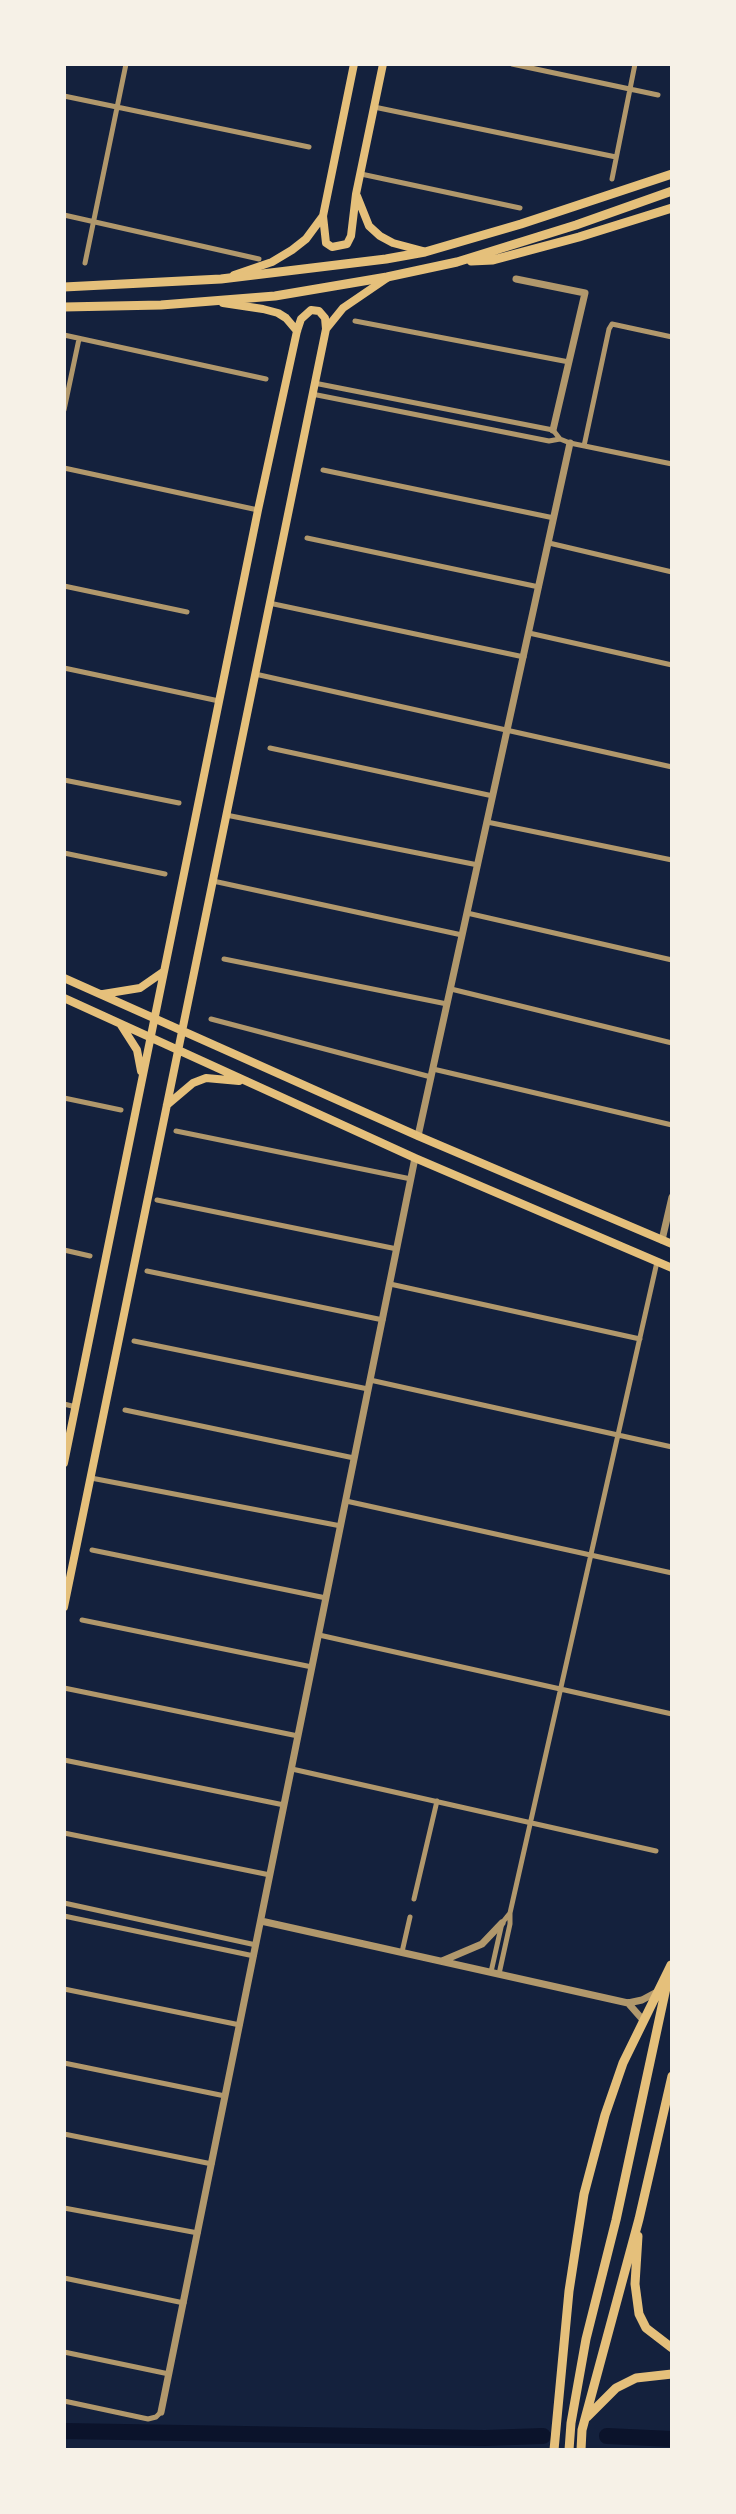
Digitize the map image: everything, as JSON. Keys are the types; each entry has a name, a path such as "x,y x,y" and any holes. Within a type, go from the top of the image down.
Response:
{"highway":[{"path":"64,287 221,279 336,266 425,252 521,224 672,174"},
{"path":"64,307 275,296 387,278 457,261 576,225 672,191"},
{"path":"457,261 493,260 579,237 672,208"},
{"path":"554,2450 570,2291 584,2194 605,2115 623,2063 671,1963"},
{"path":"569,2449 571,2423 586,2339 623,2187 671,1963"},
{"path":"581,2447 585,2419 639,2219 672,2076"},
{"path":"639,2219 635,2284 639,2314 646,2328 672,2348"},
{"path":"585,2419 616,2388 636,2378 672,2374"}],"main road":[{"path":"354,64 323,216 326,243 332,247 347,244 351,236 356,194 383,64"},
{"path":"356,194 369,226 380,236 393,243 425,252"},
{"path":"221,279 272,262 292,250 306,239 323,216"},
{"path":"326,329 343,308 387,278"},
{"path":"213,301 278,313 286,318 297,331"},
{"path":"64,1463 258,510 297,331 305,314 311,310 319,311 325,318 326,329 64,1607"},
{"path":"101,994 140,988 156,979 164,971"},
{"path":"64,978 418,1136 672,1245"},
{"path":"64,998 415,1158 672,1268"},
{"path":"118,1022 128,1033 137,1050 142,1080"},
{"path":"167,1105 193,1083 206,1078 246,1082"}],"street":[{"path":"86,263 126,64"},
{"path":"512,64 658,95"},
{"path":"612,179 635,64"},
{"path":"64,96 309,147"},
{"path":"374,107 616,157"},
{"path":"361,174 520,208"},
{"path":"64,215 259,259"},
{"path":"516,279 585,293 553,430"},
{"path":"355,321 569,362"},
{"path":"584,446 609,329 612,324 672,337"},
{"path":"64,335 267,379"},
{"path":"64,410 79,339"},
{"path":"314,383 553,430 560,439 570,443 672,464"},
{"path":"312,394 549,441 560,439"},
{"path":"418,1136 570,443"},
{"path":"64,468 258,510"},
{"path":"323,470 554,518"},
{"path":"307,538 539,587"},
{"path":"549,543 672,572"},
{"path":"64,585 186,612"},
{"path":"269,603 524,657"},
{"path":"529,633 672,665"},
{"path":"64,668 219,701"},
{"path":"255,674 672,767"},
{"path":"270,748 493,796"},
{"path":"64,780 179,803"},
{"path":"226,814 478,865"},
{"path":"488,822 672,860"},
{"path":"64,853 165,874"},
{"path":"213,881 462,935"},
{"path":"467,914 672,960"},
{"path":"224,959 447,1004"},
{"path":"451,989 672,1043"},
{"path":"211,1019 432,1073 672,1125"},
{"path":"64,1098 121,1110"},
{"path":"176,1131 411,1179"},
{"path":"64,2401 148,2419 156,2417 161,2412 415,1158"},
{"path":"662,1240 672,1197"},
{"path":"157,1200 397,1250"},
{"path":"64,1250 90,1256"},
{"path":"495,1973 510,1924 510,1912 657,1262"},
{"path":"147,1271 382,1320"},
{"path":"390,1284 640,1339"},
{"path":"134,1341 368,1389"},
{"path":"370,1380 672,1447"},
{"path":"64,1404 76,1407"},
{"path":"125,1410 354,1458"},
{"path":"91,1479 341,1526"},
{"path":"346,1501 672,1573"},
{"path":"92,1550 326,1598"},
{"path":"82,1620 312,1667"},
{"path":"319,1635 672,1714"},
{"path":"64,1689 298,1736"},
{"path":"64,1760 284,1805"},
{"path":"292,1769 657,1851"},
{"path":"414,1899 437,1801"},
{"path":"64,1833 270,1875"},
{"path":"64,1903 256,1945"},
{"path":"96,1923 99,1911"},
{"path":"442,1961 482,1944 510,1912"},
{"path":"64,1916 254,1956"},
{"path":"402,1952 410,1917"},
{"path":"261,1922 628,2003 642,2000 655,1993"},
{"path":"495,1973 502,1923"},
{"path":"64,1989 240,2025"},
{"path":"628,2003 643,2020"},
{"path":"64,2063 225,2096"},
{"path":"64,2134 212,2164"},
{"path":"64,2208 198,2233"},
{"path":"64,2278 184,2303"},
{"path":"64,2352 169,2374"}],"waterway":[{"path":"64,2431 485,2438 543,2436"},
{"path":"607,2436 672,2439"}]}
